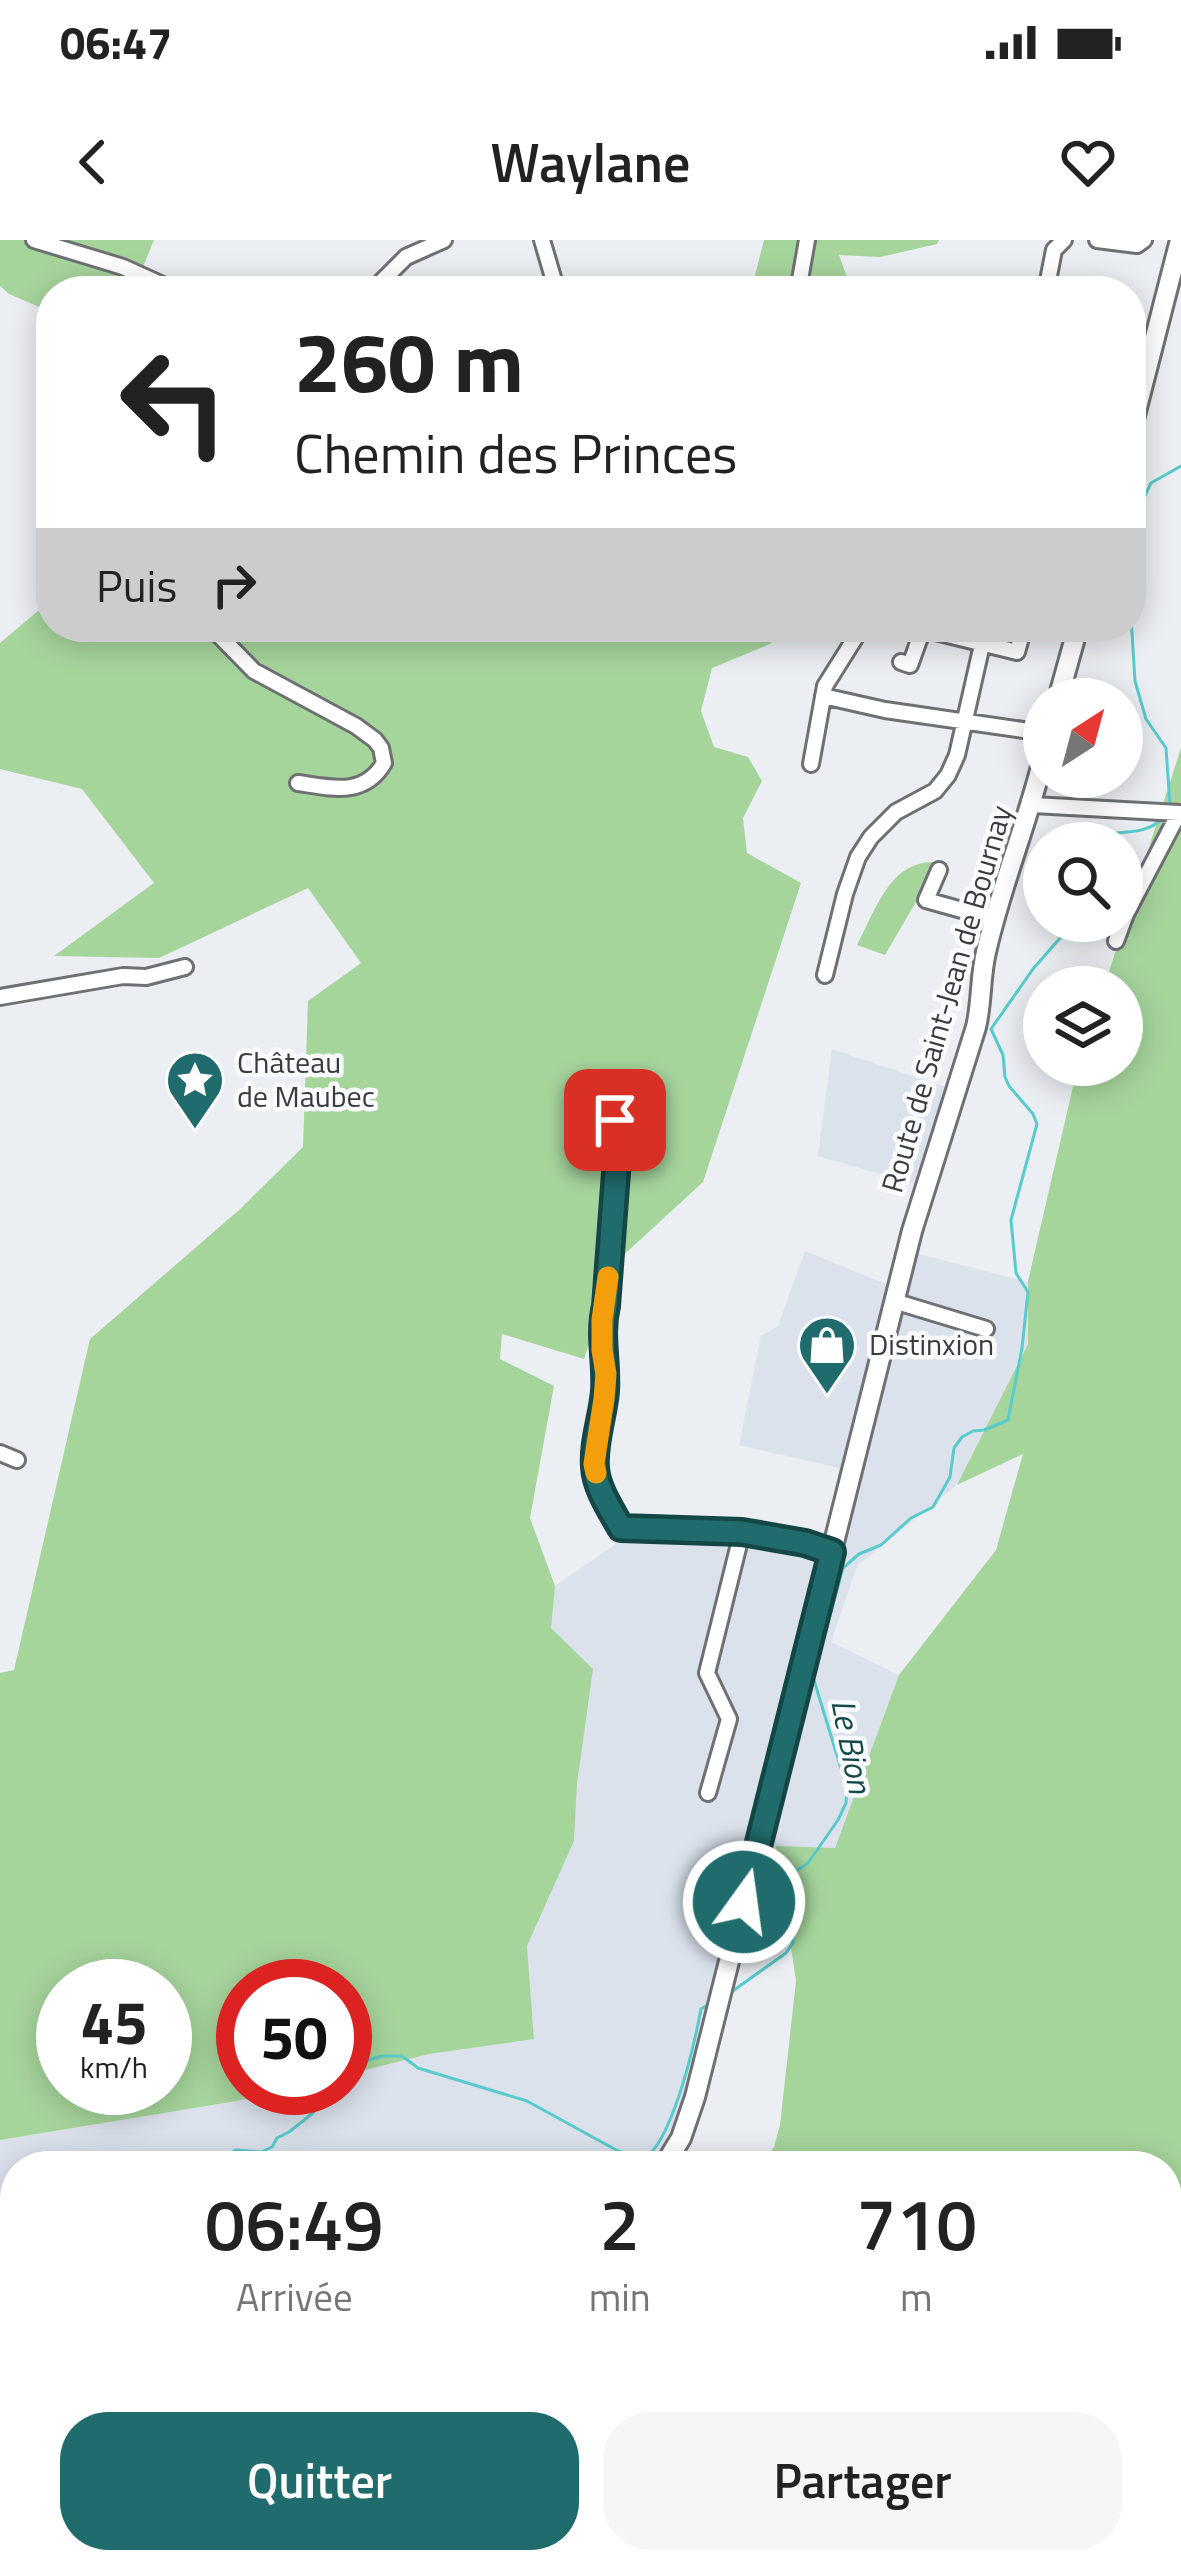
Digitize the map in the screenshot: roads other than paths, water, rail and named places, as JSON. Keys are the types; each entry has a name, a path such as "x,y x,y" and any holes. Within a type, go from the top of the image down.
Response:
{"main road":[{"path":"1146,373 1180,240"},
{"path":"1064,678 1074,642"},
{"name":"Route de Saint-Jean de Bournay","path":"673,2151 695,2097 912,1231 980,1011 984,958 994,920 1035,798"}],"street":[{"path":"34,240 143,276"},
{"path":"387,276 406,257 444,240"},
{"path":"542,240 553,276"},
{"path":"801,276 807,240"},
{"path":"1049,276 1054,250 1064,240"},
{"path":"1097,240 1137,245 1144,240"},
{"path":"226,642 254,671 356,726 381,748 384,763 364,784 330,788 298,783"},
{"path":"811,764 825,686 853,642"},
{"path":"901,662 910,665 918,642"},
{"path":"974,642 1017,652 1020,642"},
{"path":"825,975 858,857 896,812 935,791 948,775 982,644"},
{"path":"823,696 1023,730"},
{"path":"1033,805 1179,813 1143,882"},
{"path":"940,870 926,900 994,920"},
{"path":"0,997 123,976 146,977 184,967"},
{"path":"615,1120 619,1133 602,1320 606,1374 594,1464 621,1528 742,1532 832,1552"},
{"path":"896,1302 986,1329"},
{"path":"0,1453 17,1460"},
{"path":"708,1793 729,1719 707,1672 742,1532"}],"waterway":[{"name":"Le Bion","path":"1146,494 1151,483 1181,466"},
{"name":"Le Bion","path":"1133,642 1135,681 1146,719 1166,748 1170,805"},
{"name":"Le Bion","path":"1143,830 1161,820"},
{"name":"Le Bion","path":"730,1993 793,1943 793,1932 773,1902 774,1876 779,1870 799,1869 808,1863 846,1803 847,1788 813,1677 843,1568 933,1507 950,1477 954,1448 962,1437 1008,1420 1028,1292 1016,1273 1011,1220 1037,1124 1009,1086 1003,1055 991,1029 1057,942"},
{"name":"Le Bion","path":"652,2151 675,2107 701,2009 711,2003"},
{"name":"Le Bion","path":"372,2059 402,2056 418,2068 527,2101 618,2151"},
{"name":"Le Bion","path":"263,2151 310,2115"},
{"name":"Le Bion","path":"234,2151 248,2151"}],"place":[{"name":"Château de Maubec","path":"195,1131"},
{"name":"Distinxion","path":"827,1396"}]}
